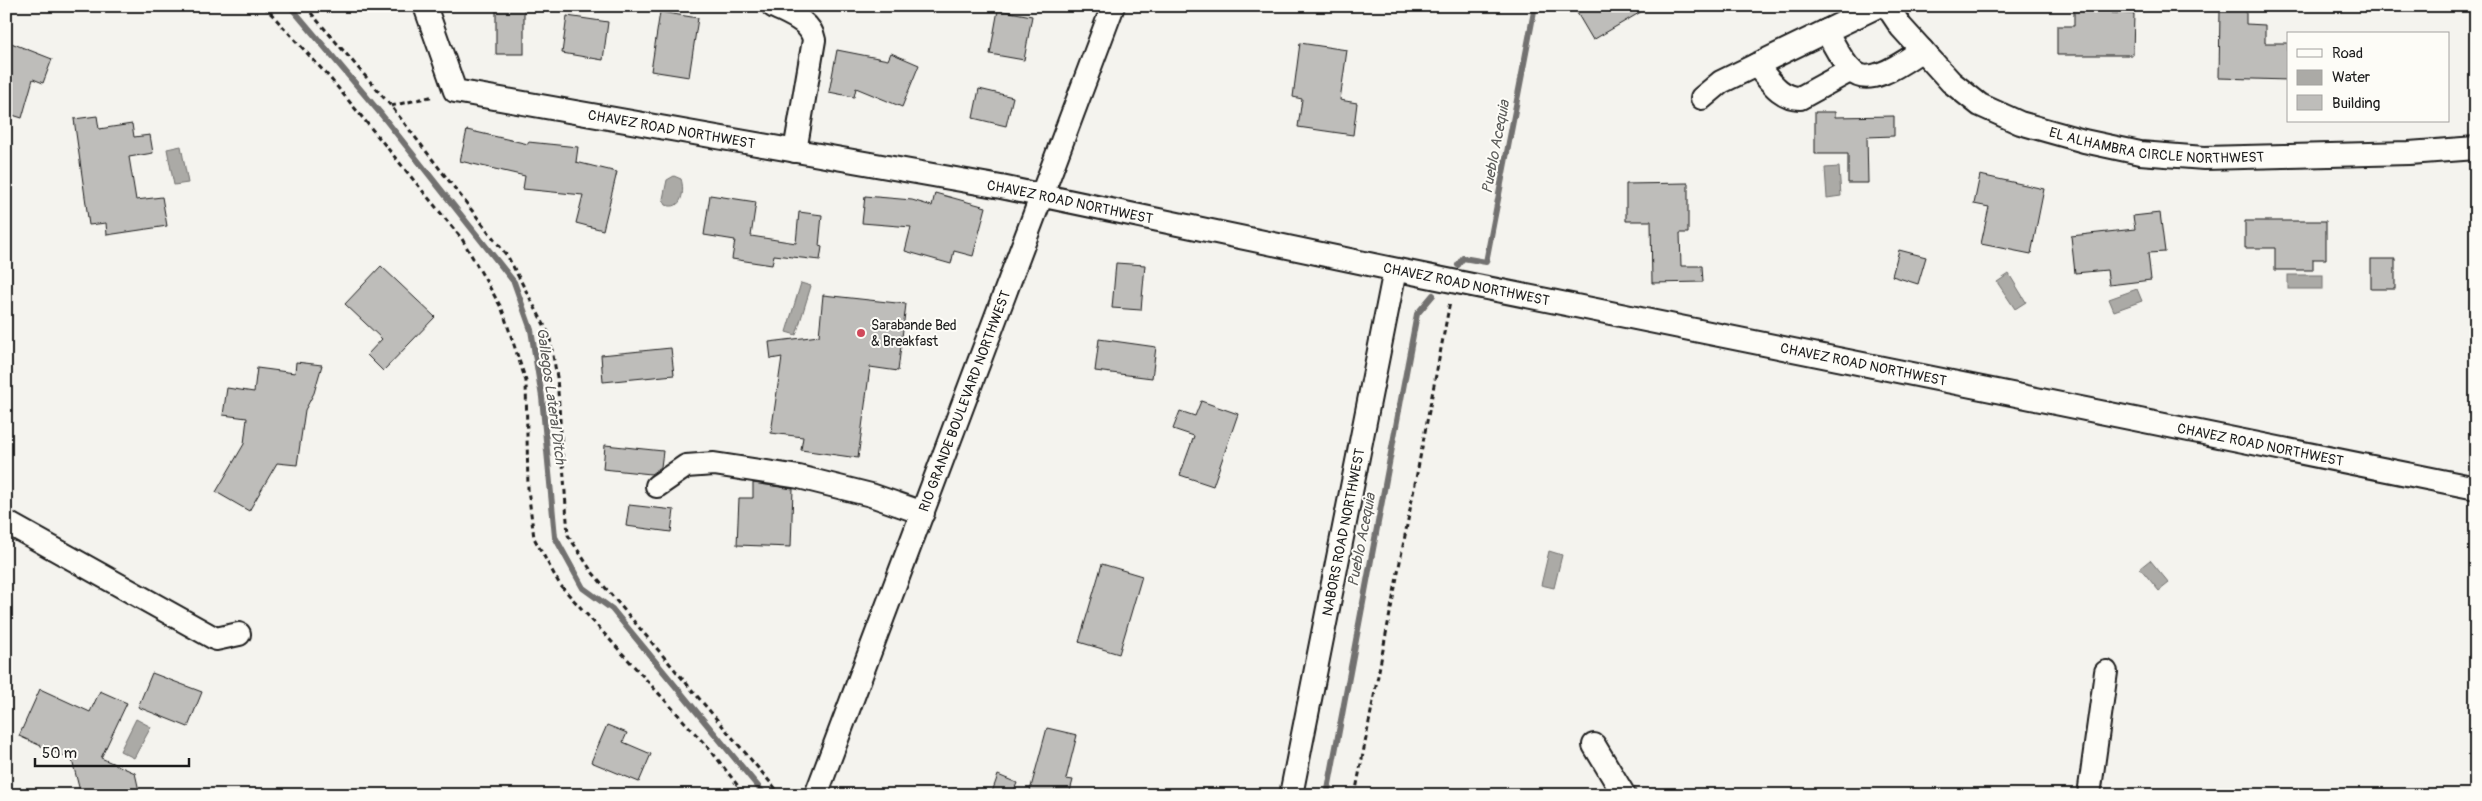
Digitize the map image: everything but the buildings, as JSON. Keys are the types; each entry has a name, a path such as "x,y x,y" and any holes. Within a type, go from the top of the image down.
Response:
{"street":[{"path":"425,6 456,91"},
{"path":"773,6 808,26 813,32 814,40 795,151"},
{"name":"RIO GRANDE BOULEVARD NORTHWEST","path":"816,795 1112,6"},
{"path":"1702,98 1721,82 1878,6"},
{"name":"EL ALHAMBRA CIRCLE NORTHWEST","path":"1887,6 1901,27 1951,82 1980,105 2012,120 2084,142 2140,153 2214,158 2409,153 2476,148"},
{"path":"1826,31 1851,70 1865,77 1877,77 1922,50"},
{"path":"1756,65 1781,93 1795,98 1800,98 1851,70"},
{"name":"CHAVEZ ROAD NORTHWEST","path":"456,91 1040,196 1453,282 2476,488"},
{"name":"NABORS ROAD NORTHWEST","path":"1291,795 1395,270"},
{"path":"657,486 686,466 714,464 798,477 871,495 923,513"},
{"path":"6,522 216,639 238,634"},
{"path":"2088,795 2106,672"},
{"path":"1594,745 1624,795"}],"path":[{"path":"264,6 330,78 462,239 502,309 526,382 528,488 534,538 560,585 712,752 745,795"},
{"path":"305,6 391,106 508,257 549,334 557,377 568,535 592,572 781,795"},
{"path":"391,106 456,91"},
{"path":"1355,795 1453,282"}],"water":[{"path":"181,146 188,183 174,185 167,149"},
{"path":"1839,167 1841,196 1827,198 1825,168"},
{"path":"674,176 681,179 683,189 679,203 671,206 666,205 663,199 667,180"},
{"path":"2009,274 2026,302 2015,309 1997,282"},
{"path":"2288,275 2323,275 2323,289 2288,289"},
{"path":"801,283 811,286 796,335 786,332"},
{"path":"2137,289 2142,301 2114,311 2109,299"},
{"path":"1549,551 1562,555 1554,588 1541,585"},
{"path":"2150,560 2169,583 2159,591 2140,568"},
{"path":"136,719 151,727 134,758 120,751"}],"waterway":[{"name":"Gallegos Lateral Ditch","path":"290,6 381,114 514,282 531,330 542,397 555,537 583,588 612,609 765,795"},
{"name":"Pueblo Acequia","path":"1458,265 1463,258 1486,262 1535,6"},
{"name":"Pueblo Acequia","path":"1327,795 1417,314 1433,295"}],"place":[{"name":"Sarabande Bed & Breakfast","path":"861,333"}]}
